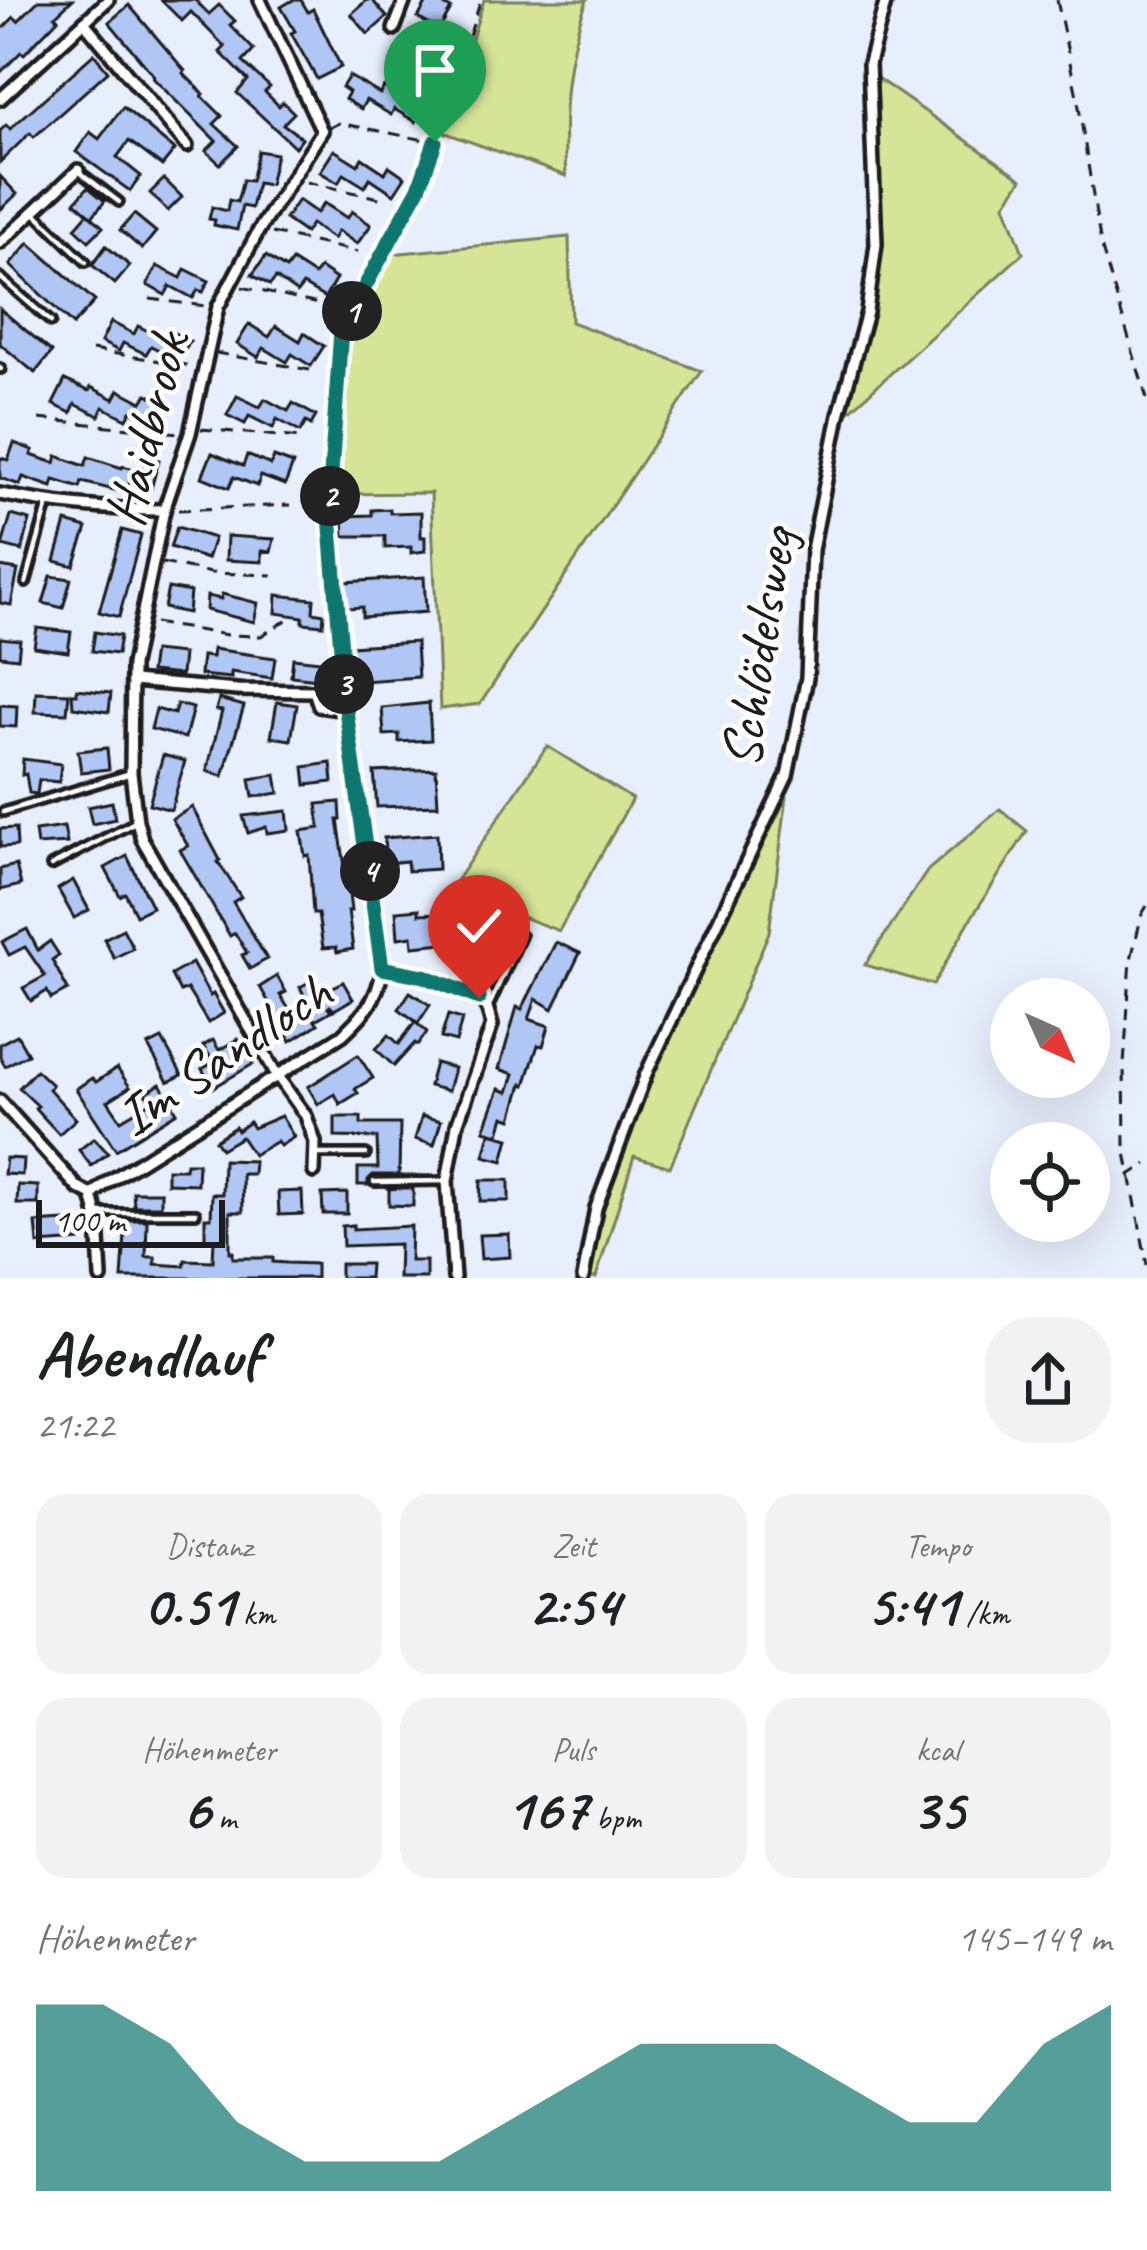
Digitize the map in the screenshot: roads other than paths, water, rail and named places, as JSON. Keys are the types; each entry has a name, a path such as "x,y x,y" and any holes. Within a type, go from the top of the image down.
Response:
{"street":[{"path":"0,99 107,0"},
{"name":"Haidbrook","path":"260,0 322,131 259,230 218,308 190,433 164,511 141,620 132,681 131,773 142,839 278,1076 306,1116 315,1142 314,1172"},
{"path":"394,29 405,0"},
{"name":"Schlödelsweg","path":"583,1278 596,1208 646,1074 787,776 807,678 812,550 839,415 867,312 876,244 869,63 886,0"},
{"path":"84,22 187,146"},
{"path":"0,243 78,170"},
{"path":"0,494 103,510 164,511"},
{"path":"329,503 346,710 382,968 424,976 479,998 488,1008 492,1025 457,1125 447,1181 454,1278"},
{"path":"132,681 314,691 319,706 346,710"},
{"name":"Im Sandloch","path":"92,1195 342,1035 366,1012 379,990 382,968"},
{"path":"0,1101 78,1188 92,1195 100,1278"}],"lane":[{"path":"78,170 119,202"},
{"path":"34,212 86,262"},
{"path":"0,277 51,322"},
{"path":"26,583 48,504"},
{"path":"3,812 131,773"},
{"path":"51,866 136,821"},
{"path":"488,1008 520,936"},
{"path":"314,1154 366,1154"},
{"path":"374,1182 447,1181"},
{"path":"97,1214 196,1214"}]}
